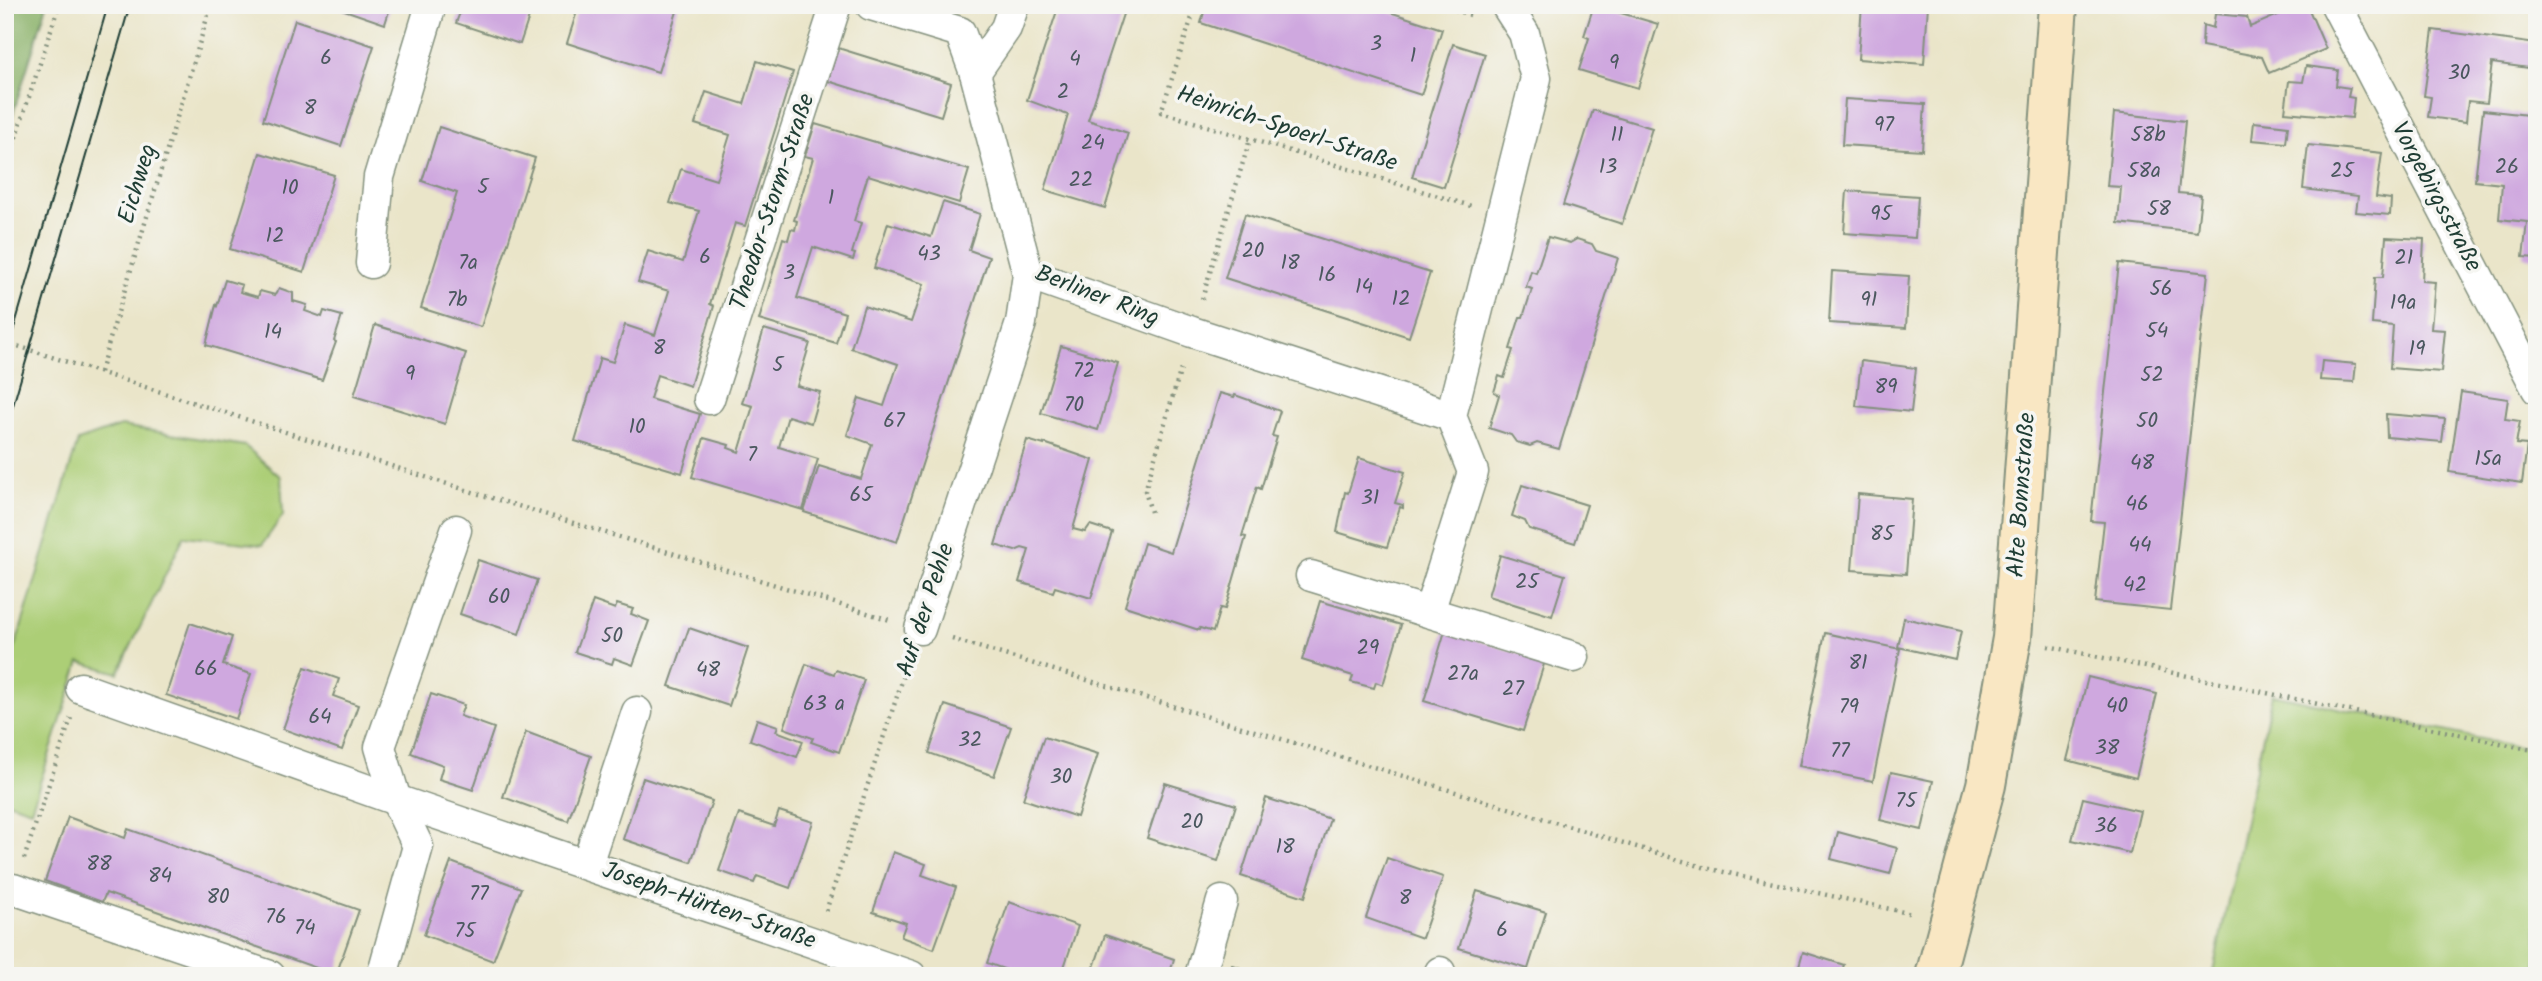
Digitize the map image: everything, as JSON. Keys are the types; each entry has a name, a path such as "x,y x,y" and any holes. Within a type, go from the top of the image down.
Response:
{"main road":[{"name":"Alte Bonnstraße","path":"1935,976 1986,785 2012,638 2058,5"}],"street":[{"path":"372,263 379,177 430,5"},
{"name":"Theodor-Storm-Straße","path":"709,399 836,5"},
{"name":"Berliner Ring","path":"871,5 960,32 975,73 1027,274 1192,332 1451,416"},
{"path":"975,73 1006,28 1014,5"},
{"path":"1429,612 1473,472 1451,416 1536,78 1524,33 1506,5"},
{"name":"Vorgebirgsstraße","path":"2336,5 2537,389"},
{"name":"Auf der Pehle","path":"920,629 1021,323 1027,274"},
{"path":"382,976 418,846 396,800 380,747 456,530"},
{"path":"1311,576 1574,657"},
{"name":"Joseph-Hürten-Straße","path":"80,688 396,800 587,863 911,976"},
{"name":"Joseph-Hürten-Straße","path":"587,863 637,712"},
{"path":"13,889 270,976"},
{"path":"1200,976 1222,901"}],"path":[{"path":"5,171 59,5"},
{"name":"Eichweg","path":"100,372 211,5"},
{"name":"Heinrich-Spoerl-Straße","path":"1196,5 1161,112 1502,216"},
{"path":"5,342 466,490 1706,867 1950,923"},
{"name":"Auf der Pehle","path":"815,943 920,629"},
{"path":"2012,638 2537,751"},
{"path":"13,889 80,688"}],"green space":[{"path":"5,5 47,5 5,139"},
{"path":"121,426 245,446 281,477 283,515 262,545 184,536 118,673 80,662 31,810 5,801 5,680 78,441"},
{"path":"2272,694 2537,751 2537,976 2212,976"}],"building":[{"path":"330,5 391,5 385,24"},
{"path":"463,5 533,5 520,44 456,23"},
{"path":"579,5 679,5 658,72 567,43"},
{"path":"1059,5 1126,5 1088,120 1128,133 1105,208 1045,190 1068,115 1027,100"},
{"path":"1206,5 1368,5 1442,29 1421,95 1201,23"},
{"path":"1594,5 1658,24 1638,88 1579,70 1589,38 1584,36"},
{"path":"1862,5 1928,5 1924,64 1858,59"},
{"path":"2307,5 2326,49 2269,73 2262,57 2202,46 2203,25 2213,28 2215,14 2247,17 2250,27"},
{"path":"295,20 374,46 341,146 263,120"},
{"path":"2433,30 2537,44 2537,69 2492,63 2487,103 2468,101 2466,122 2428,117 2431,97 2424,96"},
{"path":"1453,44 1485,54 1444,187 1412,177"},
{"path":"838,48 951,83 941,116 828,81"},
{"path":"757,61 793,72 745,226 735,223 710,304 714,306 690,386 657,375 650,399 700,414 682,473 575,441 600,358 613,362 625,325 655,335 669,291 638,282 648,251 683,262 699,211 670,203 681,169 716,180 730,135 695,124 706,92 744,104"},
{"path":"2306,66 2338,70 2336,86 2350,88 2348,97 2354,98 2352,118 2285,112 2289,81 2303,82"},
{"path":"1845,99 1925,104 1922,150 1842,145"},
{"path":"1593,110 1652,128 1622,224 1563,205"},
{"path":"2483,110 2537,116 2537,258 2523,257 2527,222 2499,219 2502,184 2475,181"},
{"path":"2114,113 2185,121 2178,193 2201,195 2197,232 2118,223 2121,187 2107,186"},
{"path":"2254,122 2288,126 2286,143 2252,140"},
{"path":"815,124 969,170 959,203 868,175 854,221 861,223 852,253 855,254 853,260 813,247 797,298 845,313 836,343 759,320 783,238 788,240 791,229 795,230 797,221 794,220 813,158 805,156"},
{"path":"439,127 535,158 481,327 421,308 457,193 422,181"},
{"path":"2308,145 2382,153 2376,197 2391,199 2390,215 2356,212 2358,196 2303,189"},
{"path":"260,153 334,175 304,272 230,249"},
{"path":"1847,191 1918,196 1915,238 1844,233"},
{"path":"943,202 980,214 969,250 989,257 897,542 804,512 819,466 861,479 872,444 847,435 859,398 884,406 898,364 851,348 864,306 911,322 924,284 874,268 888,223 931,237"},
{"path":"1245,214 1430,273 1409,337 1225,278"},
{"path":"1548,237 1570,243 1577,239 1592,244 1596,251 1618,258 1559,449 1537,443 1530,446 1516,442 1511,435 1489,428 1499,395 1494,392 1499,376 1504,378 1520,317 1523,317 1532,289 1526,287 1531,271 1536,273"},
{"path":"2386,237 2424,239 2422,281 2435,282 2431,329 2445,330 2441,372 2390,368 2393,326 2372,324 2375,277 2383,277"},
{"path":"2119,263 2208,273 2170,610 2095,602 2104,522 2091,521"},
{"path":"1832,271 1909,276 1906,328 1829,323"},
{"path":"225,280 242,285 240,292 258,297 260,291 275,295 279,288 293,293 293,301 307,305 305,311 322,317 324,311 342,316 322,380 206,345"},
{"path":"375,325 466,353 445,424 354,396"},
{"path":"764,329 810,343 797,386 820,392 811,423 788,416 779,447 818,459 803,510 692,477 704,438 729,445 728,448 739,452 753,406 742,403"},
{"path":"1061,346 1118,363 1098,430 1041,413"},
{"path":"1861,361 1916,368 1911,412 1856,406"},
{"path":"2322,361 2356,364 2354,382 2320,380"},
{"path":"2461,392 2508,399 2505,419 2520,421 2516,444 2527,445 2522,483 2449,472"},
{"path":"1220,393 1234,397 1235,395 1280,411 1272,436 1277,437 1261,489 1257,487 1242,536 1246,537 1225,609 1220,608 1213,632 1125,606 1144,543 1171,552"},
{"path":"2386,414 2445,419 2442,442 2387,437"},
{"path":"1027,440 1093,460 1073,529 1085,532 1090,525 1112,532 1091,598 1055,587 1053,592 1019,582 1029,550 1022,548 1015,551 995,545"},
{"path":"1359,458 1405,472 1395,503 1403,505 1403,508 1400,507 1387,547 1337,532 1345,492 1348,493"},
{"path":"1522,485 1587,505 1575,543 1529,529 1525,521 1512,516"},
{"path":"1858,494 1912,499 1906,574 1852,570"},
{"path":"1500,555 1565,575 1552,616 1488,596"},
{"path":"478,560 537,580 519,634 460,614"},
{"path":"593,601 615,609 617,604 633,609 631,614 649,621 633,665 614,658 612,664 575,652"},
{"path":"1320,601 1401,625 1383,685 1376,682 1374,688 1351,682 1353,676 1302,660"},
{"path":"1904,618 1961,631 1955,660 1898,647"},
{"path":"190,623 232,637 223,665 251,674 236,719 166,695"},
{"path":"689,628 748,648 729,706 669,686"},
{"path":"1445,631 1545,661 1523,731 1424,701"},
{"path":"1825,633 1900,649 1873,781 1799,766"},
{"path":"806,664 834,674 836,670 864,680 839,752 811,742 813,738 784,728"},
{"path":"305,667 339,679 333,696 358,705 342,750 283,729"},
{"path":"2088,677 2157,694 2136,778 2067,760"},
{"path":"431,694 464,705 460,716 494,728 473,790 439,779 443,765 411,753"},
{"path":"945,705 1011,727 994,776 929,753"},
{"path":"757,719 778,726 776,731 803,741 797,757 750,740"},
{"path":"526,732 591,756 568,821 503,797"},
{"path":"1044,737 1098,754 1077,817 1023,799"},
{"path":"1891,772 1933,781 1922,830 1880,820"},
{"path":"643,778 712,801 691,862 623,839"},
{"path":"1165,783 1236,805 1218,861 1147,838"},
{"path":"1266,798 1330,819 1305,897 1241,876"},
{"path":"2083,798 2140,811 2130,853 2072,840"},
{"path":"779,811 813,822 790,888 757,876 754,883 719,871 739,814 774,826"},
{"path":"68,817 125,838 128,829 359,910 336,975 106,893 102,902 45,881"},
{"path":"1838,832 1897,848 1890,874 1831,859"},
{"path":"893,852 926,864 922,875 956,887 934,949 901,937 906,923 873,912"},
{"path":"1387,858 1443,877 1422,938 1366,918"},
{"path":"451,862 521,888 493,961 424,935"},
{"path":"1477,891 1546,912 1528,969 1459,948"},
{"path":"1009,902 1078,926 1061,976 1023,976 987,963"},
{"path":"1105,935 1174,959 1169,976 1091,976"},
{"path":"1803,952 1844,965 1840,976 1796,976"},
{"path":"1232,965 1262,975 1262,976 1229,976"}],"tram line":[{"path":"5,359 108,5"},
{"path":"5,433 130,5"}]}
